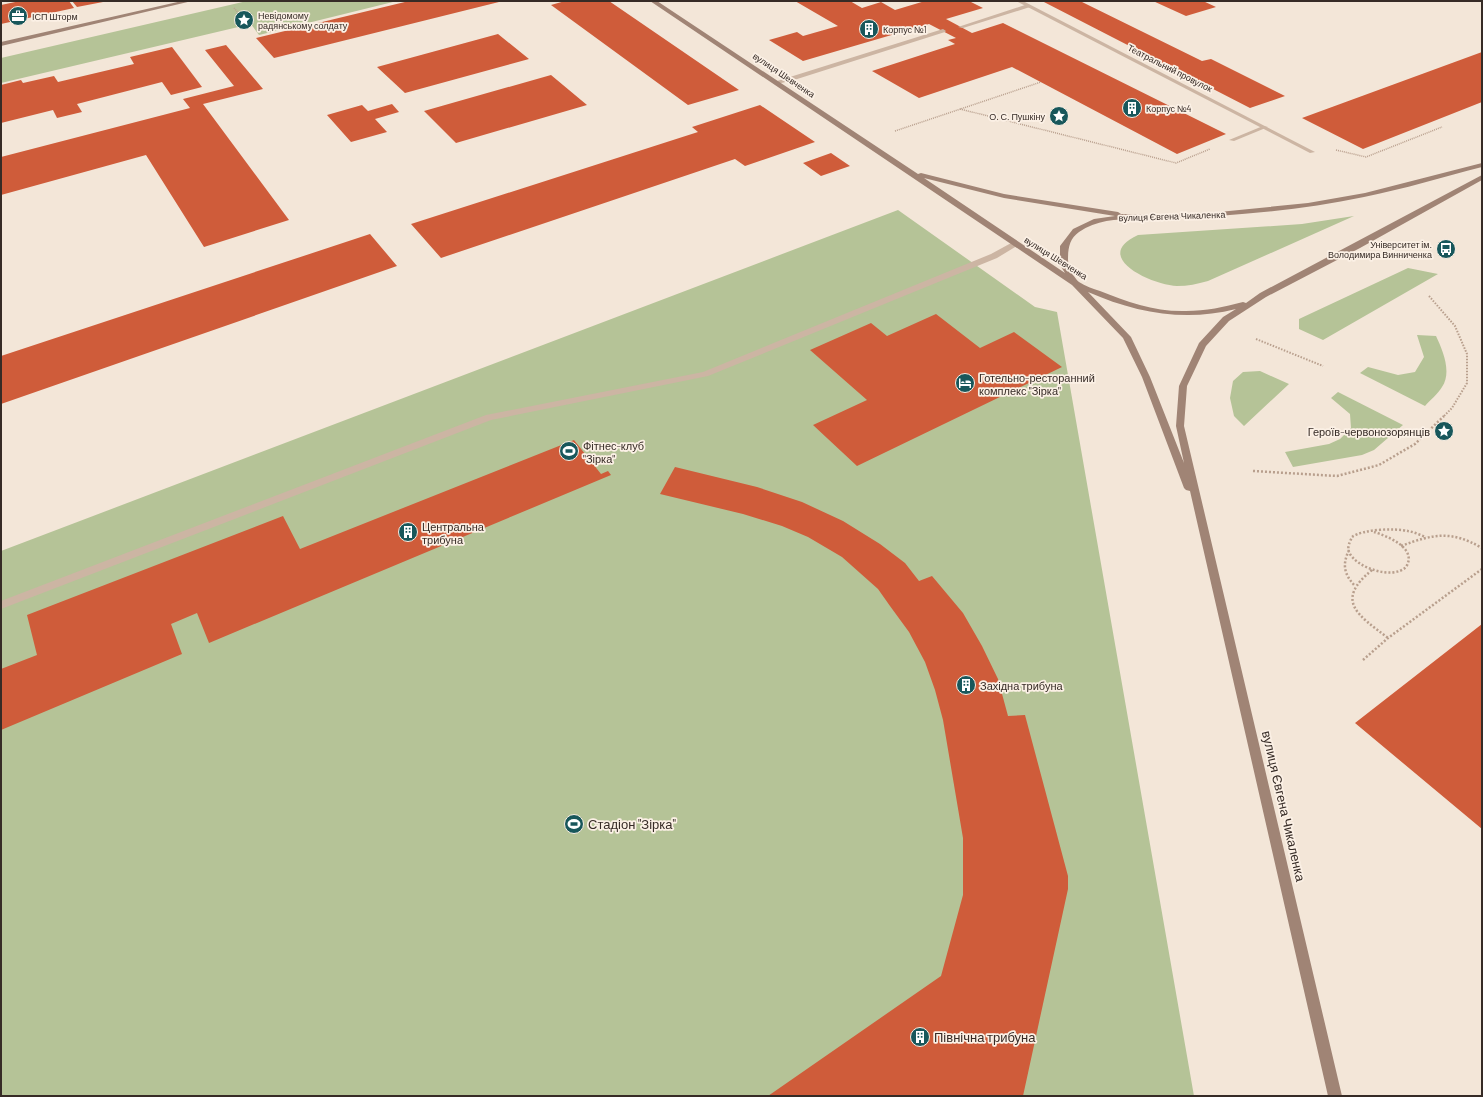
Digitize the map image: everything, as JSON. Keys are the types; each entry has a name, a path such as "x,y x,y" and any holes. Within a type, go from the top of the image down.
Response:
{"main road":[{"path":"1,44 189,1"},
{"name":"вулиця Шевченка","path":"653,1 777,82 1075,283 1104,298 1139,308 1175,313 1210,312 1240,306 1263,294"},
{"name":"вулиця Євгена Чикаленка","path":"1203,523 1146,377 1127,338 1075,283 1064,265 1064,246 1076,231 1097,221 1125,216 1156,217 1257,211 1308,204 1366,195 1482,165"},
{"name":"вулиця Шевченка","path":"904,167 924,176 1004,196 1109,213 1156,217"},
{"name":"вулиця Євгена Чикаленка","path":"1335,1096 1180,426 1183,386 1202,345 1226,319 1263,294 1357,246 1482,177"}],"street":[{"name":"Театральний провулок","path":"1019,1 1312,152"},
{"path":"961,27 1028,6"},
{"path":"777,82 944,31"},
{"path":"1232,140 1265,127"},
{"path":"1,605 489,417 706,374 994,256 1016,244"}],"path":[{"path":"234,8 241,16"},
{"path":"888,134 1041,82"},
{"path":"960,109 1176,162 1232,140"},
{"path":"1366,157 1442,126"},
{"path":"1253,471 1337,476 1379,465 1415,444 1452,408 1467,383 1467,354 1455,326 1429,296"},
{"path":"1256,339 1323,366"},
{"path":"1355,586 1346,577 1344,569 1344,559 1349,550 1349,543 1352,536 1361,532 1403,530 1426,537"},
{"path":"1349,550 1355,560 1372,570 1390,574 1401,572 1407,567 1409,559 1406,550 1386,536 1374,532"},
{"path":"1401,546 1426,537 1442,534 1463,539 1482,548"},
{"path":"1363,660 1388,638 1482,569"},
{"path":"1372,570 1355,586 1351,597 1352,604 1362,619 1388,638"}],"green space":[{"path":"247,1 397,1 259,35 251,24 1,83 1,58"},
{"name":"Стадіон \"Зірка\"","path":"898,210 1035,307 1057,312 1194,1096 1,1096 1,551"},
{"path":"1354,216 1208,281 1196,284 1177,286 1154,281 1130,268 1123,261 1120,252 1125,243 1138,235 1302,224"},
{"path":"1408,268 1438,274 1323,340 1299,329 1299,319"},
{"path":"1417,335 1436,336 1444,355 1446,368 1445,381 1442,387 1425,406 1360,373 1368,367 1398,375 1415,372 1424,357"},
{"path":"1260,371 1289,384 1244,426 1234,416 1230,398 1233,381 1243,372"},
{"path":"1338,392 1403,425 1374,450 1362,455 1293,467 1285,452 1329,444 1340,439 1351,428 1350,414 1331,398"}],"building":[{"path":"20,1 69,1 74,8 1,24 1,5"},
{"path":"72,1 103,1 103,2 77,7"},
{"path":"409,1 499,2 274,58 256,38"},
{"path":"565,1 609,1 739,90 688,105 551,5"},
{"path":"795,1 850,1 862,8 881,2 895,10 925,1 969,1 983,8 946,19 972,33 1003,23 1226,134 1177,154 1012,67 919,98 872,71 955,44 948,40 956,38 929,24 803,61 769,40 797,32 803,36 838,26"},
{"path":"1042,1 1080,1 1202,61 1211,59 1285,96 1250,108"},
{"path":"1153,1 1203,1 1216,7 1186,16"},
{"path":"498,34 529,59 405,93 377,67"},
{"path":"226,45 263,89 203,104 289,220 204,247 146,155 1,195 1,157 190,108 183,99 234,86 205,50"},
{"path":"172,47 202,87 171,95 162,82 77,104 82,112 57,118 53,110 1,123 1,85 21,80 23,83 54,76 58,82 134,64 130,57"},
{"path":"1482,52 1482,102 1363,149 1302,118"},
{"path":"551,75 587,105 456,143 424,111"},
{"path":"392,104 399,112 375,119 387,132 351,142 327,115 362,105 368,111"},
{"path":"760,105 815,142 745,166 735,159 441,258 411,224 698,132 692,127"},
{"path":"831,153 850,166 821,176 803,163"},
{"path":"370,234 397,266 1,404 1,356"},
{"name":"Готельно-ресторанний комплекс \"Зірка\"","path":"936,314 980,348 1014,332 1062,367 857,466 813,425 867,400 810,350 871,323 887,336"},
{"path":"574,440 601,474 608,471 611,475 209,643 197,613 171,624 182,654 1,730 1,669 37,655 27,615 283,516 300,549"},
{"path":"675,467 757,487 802,502 843,521 880,544 905,563 919,581 932,576 963,613 982,646 998,679 1008,716 1025,715 1068,876 1068,889 1023,1096 768,1096 941,976 963,895 963,838 943,720 935,690 925,662 909,632 878,589 842,557 808,537 782,526 743,514 660,494"},
{"path":"1482,624 1482,829 1355,723"}],"place":[{"name":"ІСП Шторм","path":"18,16"},
{"name":"Невідомому радянському солдату","path":"244,20"},
{"name":"Корпус №1","path":"869,29"},
{"name":"Корпус №4","path":"1132,108"},
{"name":"О. С. Пушкіну","path":"1059,116"},
{"name":"Університет ім. Володимира Винниченка","path":"1446,249"},
{"name":"Готельно-ресторанний комплекс \"Зірка\"","path":"965,383"},
{"name":"Героїв-червонозорянців","path":"1444,431"},
{"name":"Фітнес-клуб \"Зірка\"","path":"569,451"},
{"name":"Центральна трибуна","path":"408,532"},
{"name":"Західна трибуна","path":"966,685"},
{"name":"Стадіон \"Зірка\"","path":"574,824"},
{"name":"Північна трибуна","path":"920,1037"}]}
